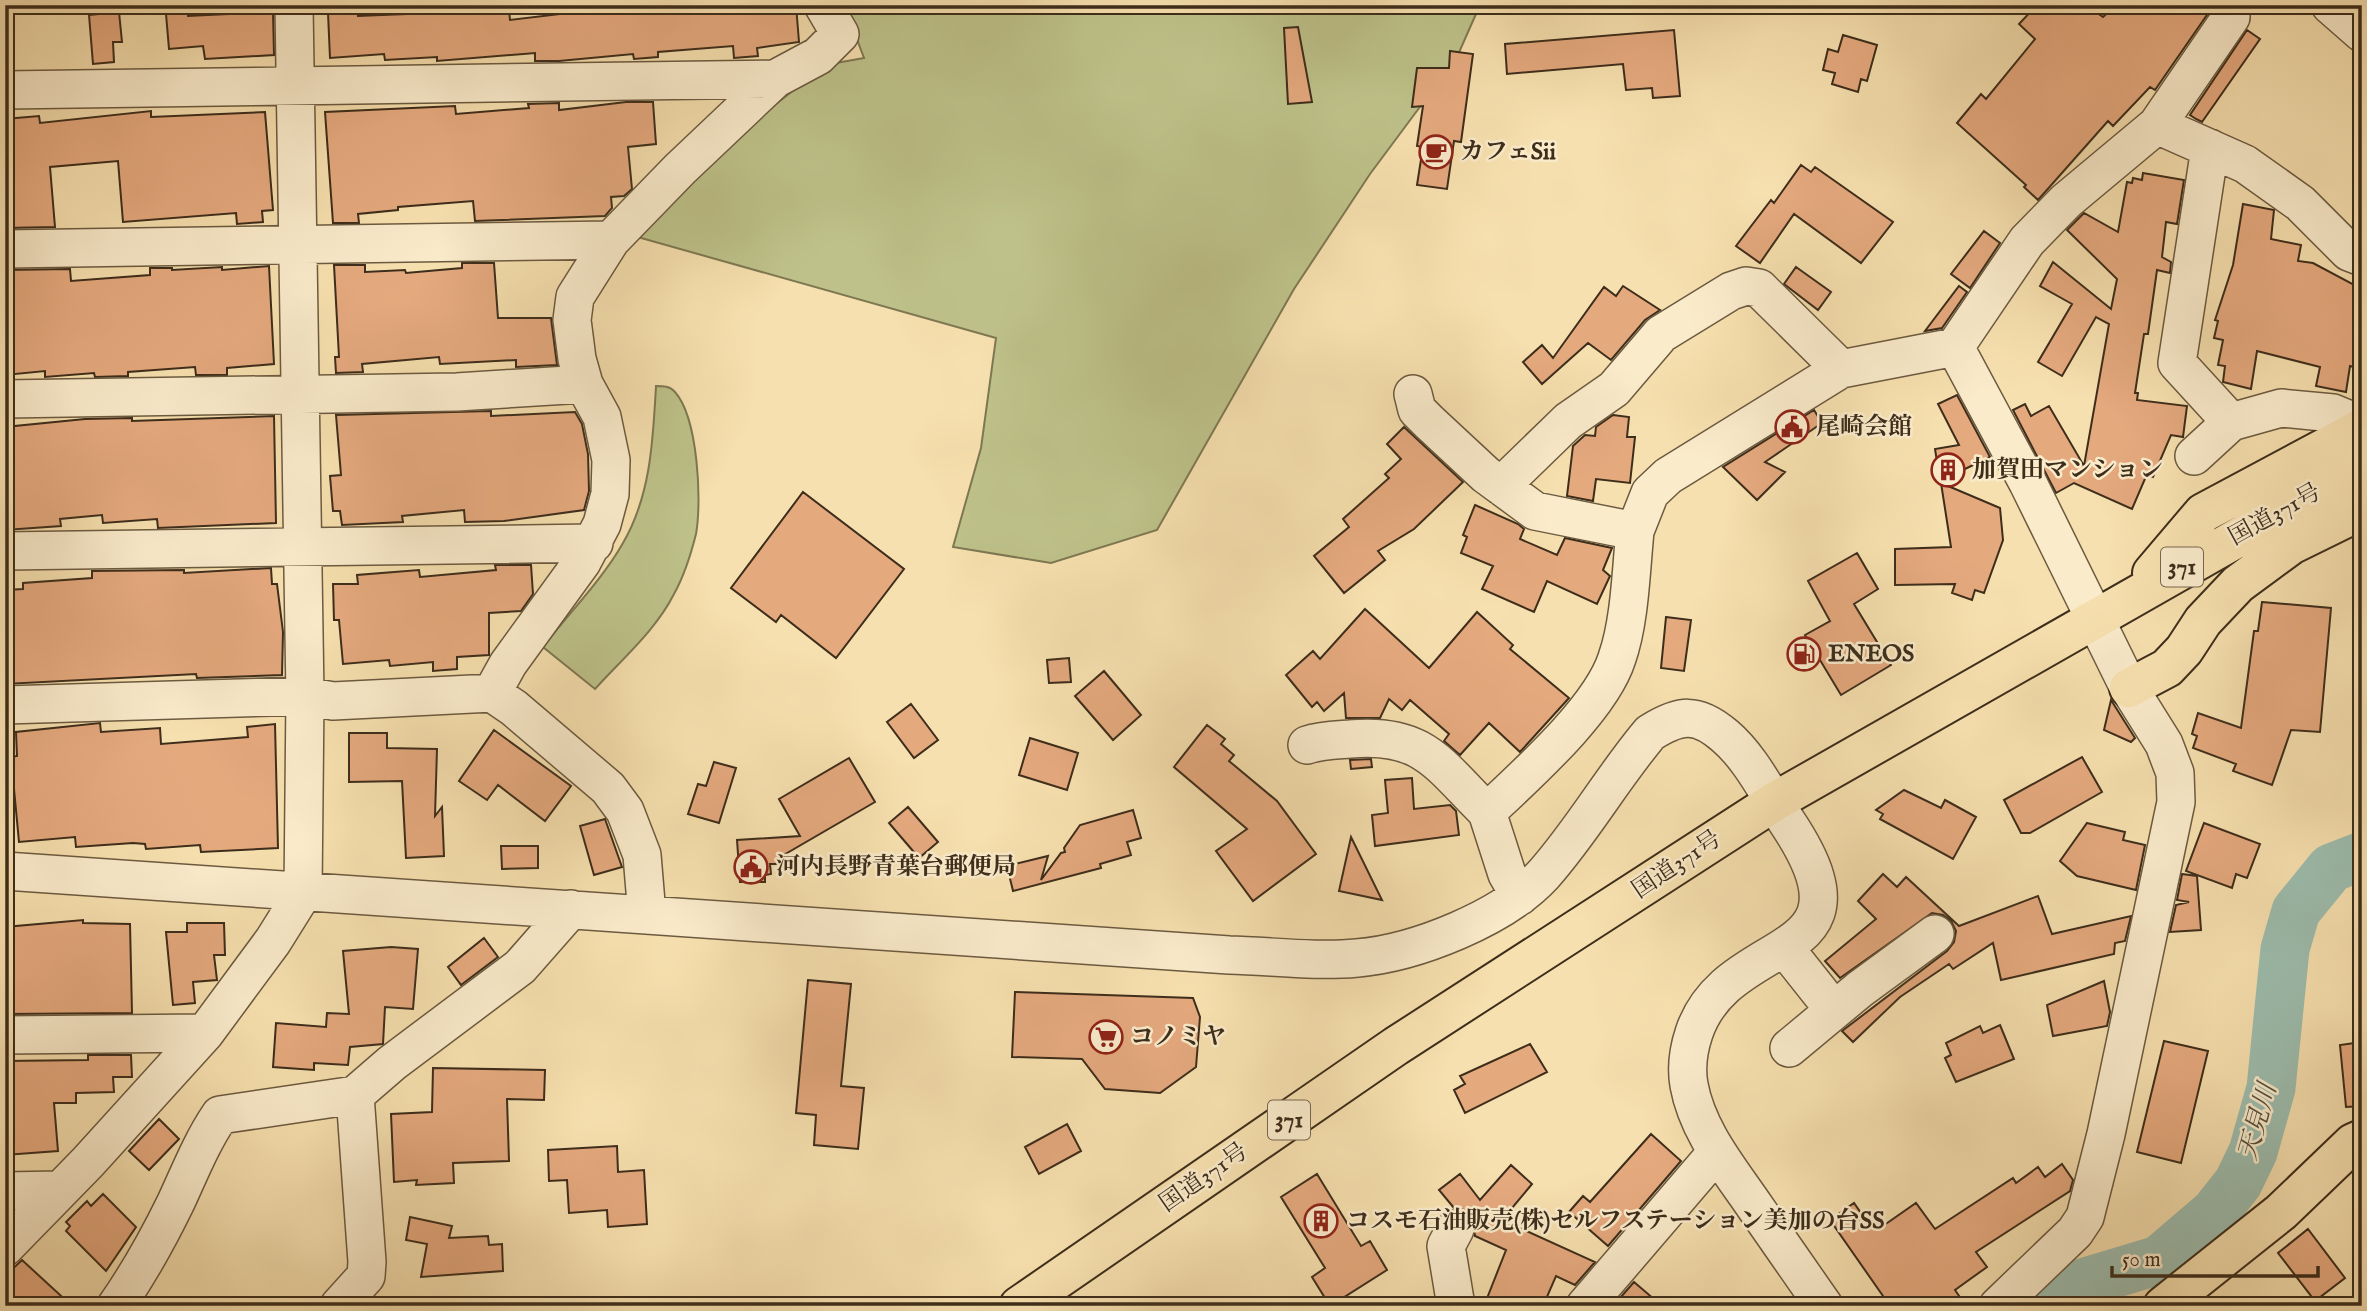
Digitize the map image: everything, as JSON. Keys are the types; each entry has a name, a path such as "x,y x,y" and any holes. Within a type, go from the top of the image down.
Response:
{"highway":[{"name":"371","path":"2134,594 2203,513 2362,426"},
{"name":"国道371号","path":"1019,1306 1396,1046 1774,802 2134,594 2362,467"},
{"name":"371","path":"2129,688 2167,668 2184,650 2203,621 2238,584 2291,545 2362,510"},
{"path":"2163,1306 2281,1212 2353,1143 2362,1139"}],"street":[{"path":"5,1247 205,1033 273,941 303,893 305,696 294,5"},
{"path":"492,693 508,664 594,543 610,494 611,460 602,417 584,384 572,320 575,297 611,240 775,79 818,56 840,34 823,5"},
{"path":"1487,812 1559,742 1600,690 1617,659 1635,531 1650,493 1668,476 1841,369 1955,347 2027,241 2066,201 2157,125 2231,18 2229,5"},
{"path":"2330,5 2362,33"},
{"path":"5,90 775,79"},
{"path":"2157,125 2245,164 2300,203 2349,251 2362,257"},
{"path":"2210,148 2177,363 2231,422"},
{"path":"5,249 611,240"},
{"path":"1501,486 1567,421 1614,389 1661,334 1731,291 1746,286 1759,288 1841,369"},
{"path":"1955,347 2028,482 2129,688 2164,744 2175,773 2176,802 2104,1146 2085,1217 2075,1232 1998,1306"},
{"path":"5,399 457,391 584,384"},
{"path":"1413,394 1417,410 1501,486 1535,511 1635,531"},
{"path":"2194,456 2231,422 2281,408 2333,412 2362,426"},
{"path":"5,551 594,543"},
{"path":"5,705 305,696 333,701 492,693 514,708 608,788 625,811 642,855 647,915"},
{"path":"5,871 143,878 303,893 1229,955 1358,958 1436,939 1483,918 1520,896 1543,875 1650,733 1668,721 1685,717 1709,722 1736,746 1807,851 1821,897 1810,927 1798,940 1732,978 1710,999 1689,1048 1688,1084 1708,1138 1824,1306"},
{"path":"1307,745 1377,737 1406,741 1449,773 1487,812 1507,874 1520,896"},
{"path":"116,1306 141,1270 176,1202 204,1138 220,1115 355,1095 392,1063 520,967 570,909"},
{"path":"1789,1048 1834,1010 1935,934"},
{"path":"1784,947 1834,1010"},
{"path":"5,1035 205,1033"},
{"path":"339,1306 366,1276 368,1262 355,1095"},
{"path":"1586,1306 1717,1152"},
{"path":"5,1191 58,1190"},
{"path":"1455,1229 1446,1246 1456,1306"}],"green space":[{"path":"844,5 1480,5 1457,57 1370,174 1294,289 1157,530 1051,563 953,547 981,448 996,338 634,236 761,116 825,65 864,58"},
{"path":"656,386 669,387 675,392 689,421 698,481 696,534 684,572 667,607 648,632 595,689 543,647 605,570 632,525 640,506 649,466"}],"building":[{"path":"636,5 703,5 704,13 796,5 799,42 757,48 758,56 734,58 733,46 658,52 658,57 634,59 633,54 535,61 535,53 437,61 437,57 385,60 384,54 330,58 328,13 358,11 358,16 509,10 510,20"},
{"path":"2037,5 2086,5 2103,17 2116,5 2208,5 2209,12 2155,90 2150,87 2113,126 2108,121 2038,200 2024,187 2026,185 1957,123 1981,94 1986,99 2035,39 2019,24"},
{"path":"119,12 122,42 113,42 114,62 93,64 89,15"},
{"path":"188,12 188,16 273,12 274,55 205,59 203,46 169,49 166,14"},
{"path":"1298,27 1312,102 1288,104 1284,28"},
{"path":"1674,30 1680,96 1653,98 1652,88 1626,90 1623,64 1507,74 1505,44"},
{"path":"2247,30 2260,39 2202,122 2196,119 2190,115"},
{"path":"1843,35 1877,45 1867,81 1861,79 1858,92 1832,84 1835,73 1823,70 1828,49 1838,52"},
{"path":"1450,51 1473,54 1461,142 1454,141 1447,189 1417,185 1423,147 1417,146 1423,106 1412,107 1417,68 1449,68"},
{"path":"626,102 653,102 656,144 628,147 632,189 624,196 611,197 612,208 605,216 475,221 473,201 398,207 398,210 358,214 359,223 333,223 325,112 455,106 456,114 529,108 528,104 559,103 559,110"},
{"path":"151,111 151,117 265,112 273,210 262,211 263,222 237,224 236,213 123,222 118,161 50,167 55,227 5,228 5,119 39,116 40,123"},
{"path":"1801,165 1811,172 1815,167 1893,222 1861,263 1794,214 1760,263 1736,246 1771,200 1774,203"},
{"path":"2143,173 2184,180 2177,224 2166,222 2162,257 2171,262 2170,273 2157,270 2148,334 2144,334 2135,393 2138,393 2137,400 2187,406 2183,437 2171,435 2153,477 2147,474 2132,509 2074,483 2056,493 2013,410 2025,404 2031,416 2049,406 2084,466 2109,324 2096,317 2062,376 2038,362 2072,304 2040,286 2053,262 2111,309 2117,279 2067,230 2084,213 2118,232 2127,182 2132,183 2133,178 2142,180"},
{"path":"2243,204 2274,210 2271,239 2301,245 2298,261 2313,263 2362,289 2362,369 2350,366 2346,392 2316,386 2320,367 2257,351 2251,389 2223,382 2225,366 2218,365 2223,340 2214,338 2218,321 2215,320 2233,265"},
{"path":"1984,231 2000,243 1970,288 1951,274"},
{"path":"462,263 494,263 498,318 551,318 557,365 516,367 516,360 440,364 439,357 362,364 363,372 336,373 335,357 339,357 334,265 365,265 365,272 405,270 406,273 462,268"},
{"path":"269,266 274,364 227,368 227,375 196,375 195,367 128,372 128,376 95,377 94,373 45,377 45,371 5,375 5,270 70,269 71,281 150,275 150,268 172,270 222,267 222,270"},
{"path":"1796,267 1831,292 1818,310 1784,284"},
{"path":"1623,286 1660,310 1645,320 1611,360 1588,343 1542,384 1523,362 1542,345 1553,358 1604,287 1616,296"},
{"path":"1959,286 1967,292 1942,328 1925,331"},
{"path":"1957,395 1990,457 1940,481 1935,449 1959,445 1938,404"},
{"path":"1814,410 1822,423 1765,462 1785,472 1757,500 1723,467"},
{"path":"491,411 491,416 575,412 582,424 588,454 589,491 584,510 504,521 465,522 464,510 402,516 403,522 342,525 340,511 333,511 330,476 341,475 336,415"},
{"path":"1613,415 1629,417 1627,437 1635,437 1630,483 1596,479 1593,501 1567,496 1573,446 1585,435 1595,436 1596,427"},
{"path":"274,416 276,523 158,528 157,519 103,523 102,515 60,519 61,526 5,530 5,427 85,419 132,418 132,421"},
{"path":"1404,427 1463,482 1414,529 1378,551 1385,560 1344,593 1314,556 1349,527 1343,519 1389,478 1385,474 1401,459 1387,444"},
{"path":"1941,483 2000,508 2003,540 1984,593 1975,590 1972,600 1952,593 1955,584 1895,585 1895,549 1951,547"},
{"path":"803,492 904,569 836,658 781,615 776,622 731,588"},
{"path":"1475,505 1518,524 1524,529 1520,539 1557,555 1565,538 1612,548 1603,570 1610,576 1597,604 1547,581 1534,612 1482,589 1493,566 1461,553 1467,537 1463,535"},
{"path":"1857,553 1878,589 1854,604 1891,665 1841,695 1805,635 1830,621 1808,581"},
{"path":"495,565 531,565 533,594 521,611 489,613 489,655 457,657 457,669 433,671 433,662 390,666 389,660 343,664 339,620 334,620 333,584 358,584 357,575 419,570 420,577 496,570"},
{"path":"271,568 272,584 277,584 283,632 282,675 197,678 196,674 5,684 5,590 23,589 23,583 92,578 92,571 184,570 184,573"},
{"path":"2262,602 2331,608 2320,732 2291,730 2272,785 2233,771 2236,764 2193,748 2197,736 2192,734 2198,713 2241,728 2254,631 2258,631"},
{"path":"1365,609 1429,668 1477,612 1513,645 1510,649 1569,698 1520,752 1489,723 1460,755 1444,741 1449,734 1410,700 1402,710 1389,699 1380,718 1346,718 1344,693 1324,711 1317,702 1312,707 1286,675 1313,651 1320,659"},
{"path":"1666,617 1691,620 1684,671 1661,668"},
{"path":"1069,658 1071,682 1049,683 1047,660"},
{"path":"1104,671 1141,715 1113,740 1075,696"},
{"path":"2111,700 2135,738 2131,742 2104,730"},
{"path":"911,704 938,740 914,758 887,722"},
{"path":"100,723 101,732 160,728 161,744 248,737 247,727 275,724 278,848 201,852 200,845 146,849 145,844 133,843 76,847 75,837 19,842 11,757 17,756 16,732"},
{"path":"1207,725 1225,739 1221,744 1234,755 1229,761 1277,801 1316,854 1253,901 1216,851 1247,829 1174,767"},
{"path":"494,730 571,786 545,821 498,785 487,800 459,781"},
{"path":"349,733 387,733 387,748 437,749 435,816 442,807 444,856 406,858 402,781 349,782"},
{"path":"1030,738 1078,753 1067,790 1019,775"},
{"path":"2082,757 2102,792 2030,833 2021,833 2004,800"},
{"path":"849,758 875,802 782,856 783,864 770,864 771,874 765,875 765,882 740,882 737,840 800,836 779,799"},
{"path":"1371,759 1372,767 1351,769 1350,760"},
{"path":"714,762 736,768 719,823 688,814 698,784 706,786"},
{"path":"1412,778 1414,809 1450,805 1456,811 1459,835 1375,846 1372,815 1388,813 1385,780"},
{"path":"1904,790 1941,808 1945,800 1976,817 1953,859 1880,819 1883,814 1876,810"},
{"path":"908,807 938,842 919,858 889,823"},
{"path":"1133,810 1141,838 1127,842 1131,855 1100,864 1101,868 1013,891 1007,866 1048,856 1041,880 1061,853 1065,852 1064,848 1080,825"},
{"path":"605,819 622,867 594,875 580,826"},
{"path":"2087,823 2125,832 2123,840 2145,845 2136,890 2077,876 2060,861"},
{"path":"2204,823 2260,844 2247,878 2236,874 2232,888 2186,871"},
{"path":"1351,837 1382,900 1339,891"},
{"path":"501,846 538,846 538,868 502,869"},
{"path":"1883,874 1897,887 1906,877 1959,926 2038,896 2052,934 2131,916 2125,941 2115,943 2114,954 2001,980 1993,943 1953,969 1949,964 1900,997 1853,1042 1842,1031 1947,951 1954,942 1956,931 1951,921 1943,915 1932,913 1840,978 1825,961 1876,919 1858,901"},
{"path":"2182,874 2197,876 2201,930 2170,932 2176,905 2189,902 2177,900"},
{"path":"83,920 83,923 130,924 132,1013 5,1014 5,927"},
{"path":"187,923 224,923 225,955 214,955 217,980 193,982 195,1003 173,1005 166,932 187,932"},
{"path":"484,938 498,957 461,985 448,967"},
{"path":"391,947 418,949 413,1009 385,1007 383,1044 350,1047 348,1065 314,1063 314,1070 273,1067 276,1023 326,1027 327,1013 349,1014 343,951"},
{"path":"808,980 851,984 841,1086 864,1088 858,1149 814,1145 816,1115 796,1113"},
{"path":"2104,981 2110,1012 2107,1026 2053,1036 2047,1005"},
{"name":"コノミヤ","path":"1015,992 1193,998 1200,1017 1196,1067 1160,1093 1105,1089 1082,1059 1012,1057"},
{"path":"2000,1025 2014,1059 1956,1082 1945,1058 1951,1055 1946,1043 1980,1026 1983,1033"},
{"path":"2164,1041 2208,1051 2181,1163 2137,1152"},
{"path":"2362,1042 2362,1106 2346,1107 2340,1045"},
{"path":"1530,1044 1547,1072 1465,1113 1454,1090 1465,1084 1460,1076"},
{"path":"88,1055 131,1055 132,1077 113,1077 114,1092 76,1093 76,1103 54,1103 58,1151 5,1155 5,1061 88,1060"},
{"path":"433,1068 545,1070 544,1100 507,1099 509,1161 453,1163 454,1183 416,1185 417,1180 394,1182 391,1114 432,1112"},
{"path":"159,1119 179,1139 149,1170 129,1151"},
{"path":"1067,1124 1081,1151 1039,1174 1025,1147"},
{"path":"1651,1134 1681,1161 1608,1246 1569,1212 1583,1196 1590,1202"},
{"path":"617,1146 618,1172 644,1170 647,1224 608,1227 607,1210 569,1213 567,1180 549,1181 548,1150"},
{"path":"2062,1164 2073,1180 2070,1191 1976,1252 1987,1267 1955,1290 1966,1306 1890,1306 1830,1220 1854,1203 1870,1226 1875,1222 1880,1228 1916,1203 1935,1229 2013,1178 2016,1183 2038,1167 2045,1177"},
{"path":"1511,1165 1532,1184 1502,1220 1595,1262 1575,1285 1556,1276 1543,1306 1484,1306 1506,1250 1475,1236 1472,1217 1464,1210 1454,1208 1439,1190 1460,1174 1480,1200"},
{"name":"コスモ石油販売(株)セルフステーション美加の台SS","path":"1317,1174 1361,1246 1370,1241 1387,1270 1330,1306 1312,1277 1325,1268 1281,1197"},
{"path":"103,1194 136,1227 106,1271 66,1231 70,1226 66,1222 87,1201 91,1206"},
{"path":"410,1217 452,1226 449,1238 488,1236 489,1245 502,1244 503,1271 421,1277 427,1244 406,1240"},
{"path":"2308,1229 2345,1278 2315,1301 2278,1253"},
{"path":"22,1260 72,1306 5,1306 5,1276"},
{"path":"1634,1282 1662,1306 1613,1306"}],"waterway":[{"name":"天見川","path":"2038,1306 2079,1284 2159,1260 2215,1212 2238,1183 2253,1152 2271,1088 2285,949 2296,911 2331,868 2362,856"}],"place":[{"name":"カフェSii","path":"1436,152"},
{"name":"尾崎会館","path":"1792,427"},
{"name":"加賀田マンション","path":"1948,470"},
{"name":"ENEOS","path":"1804,654"},
{"name":"河内長野青葉台郵便局","path":"751,867"},
{"name":"コノミヤ","path":"1106,1037"},
{"name":"コスモ石油販売(株)セルフステーション美加の台SS","path":"1321,1221"}]}
